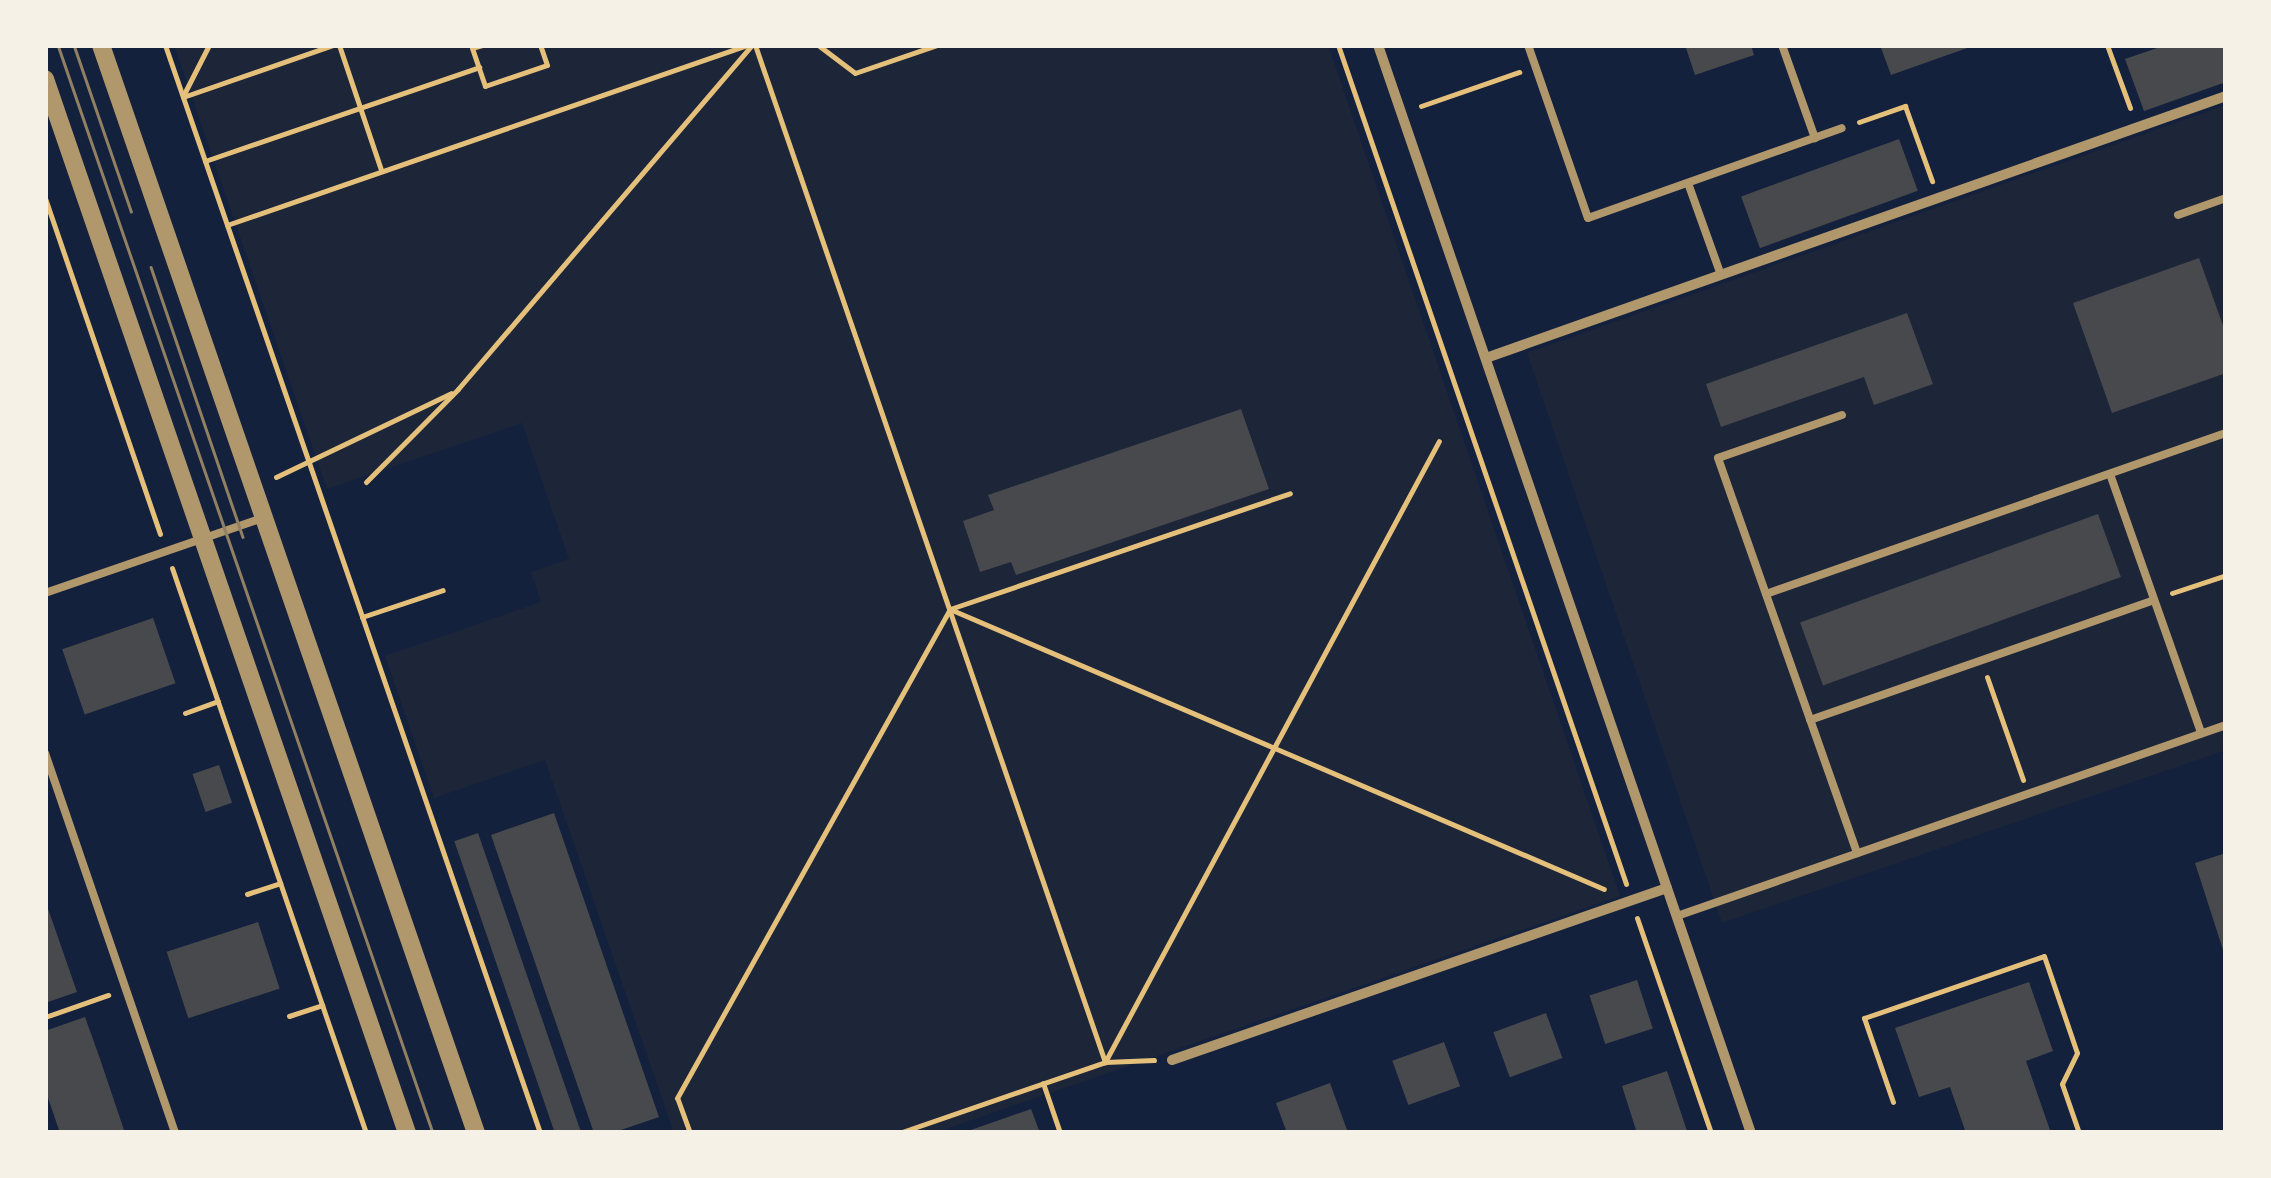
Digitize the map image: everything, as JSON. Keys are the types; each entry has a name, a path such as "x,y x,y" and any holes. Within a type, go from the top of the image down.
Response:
{"street":[{"path":"102,45 476,1133"},
{"path":"1378,45 1751,1133"},
{"path":"45,79 407,1133"},
{"path":"1486,358 2226,96"},
{"path":"1172,1060 1667,888"}],"lane":[{"path":"1528,45 1588,218 1842,128"},
{"path":"1782,45 1815,138"},
{"path":"1688,182 1721,275"},
{"path":"2178,215 2226,198"},
{"path":"1842,415 1718,458 1857,854"},
{"path":"1766,594 2226,433"},
{"path":"2110,474 2201,734"},
{"path":"45,593 264,517"},
{"path":"1810,720 2154,600"},
{"path":"1677,916 2226,725"},
{"path":"45,753 176,1133"}],"path":[{"path":"165,45 540,1133"},
{"path":"183,97 209,45"},
{"path":"183,97 336,45 382,171"},
{"path":"482,45 472,48 485,86 547,65 541,45"},
{"path":"227,225 751,45"},
{"path":"366,482 458,389 751,45"},
{"path":"751,45 1105,1062"},
{"path":"818,45 856,72 938,45"},
{"path":"1338,45 1711,1133"},
{"path":"2107,45 2136,128"},
{"path":"1421,106 1536,66"},
{"path":"205,162 479,67"},
{"path":"1842,128 1905,106 1938,198"},
{"path":"45,198 366,1133"},
{"path":"310,466 458,389"},
{"path":"1105,1062 1440,441"},
{"path":"690,1133 678,1098 950,609 1290,493"},
{"path":"2154,600 2226,574"},
{"path":"362,618 442,590"},
{"path":"950,609 1632,901"},
{"path":"1981,660 2028,794"},
{"path":"185,712 218,702"},
{"path":"247,894 280,883"},
{"path":"1893,1102 1864,1018 2044,956 2077,1053 2062,1084 2079,1133"},
{"path":"45,1017 126,989"},
{"path":"290,1016 322,1005"},
{"path":"899,1133 1105,1062 1172,1060"},
{"path":"1043,1083 1060,1133"}],"shaded area":[{"path":"174,45 1328,45 1620,896 934,1133 674,1133 545,760 434,798 385,656 541,602 531,572 569,559 522,423 327,489"},
{"path":"2226,105 2226,750 1722,923 1527,353"}],"building":[{"path":"1685,45 1751,45 1754,55 1695,75"},
{"path":"1880,45 1973,45 1973,46 1891,75"},
{"path":"2166,45 2226,45 2226,82 2144,111 2125,59"},
{"path":"1899,139 1918,191 1760,248 1741,196"},
{"path":"2199,258 2226,334 2226,373 2112,413 2073,303"},
{"path":"1907,313 1933,384 1874,405 1864,377 1721,427 1706,384"},
{"path":"1241,409 1269,489 1016,575 1011,562 980,572 963,521 994,510 988,495"},
{"path":"2098,514 2121,577 1823,685 1800,622"},
{"path":"153,618 175,683 85,714 62,649"},
{"path":"219,765 232,803 206,812 193,774"},
{"path":"554,813 659,1117 612,1133 594,1133 491,835"},
{"path":"478,833 581,1133 555,1133 454,841"},
{"path":"2226,853 2226,955 2225,956 2195,863"},
{"path":"45,900 77,992 45,1003"},
{"path":"258,922 280,989 188,1018 167,952"},
{"path":"1637,980 1653,1029 1605,1044 1589,995"},
{"path":"2029,982 2053,1051 2026,1061 2051,1133 1966,1133 1950,1087 1919,1097 1895,1028"},
{"path":"1546,1013 1562,1058 1510,1077 1493,1032"},
{"path":"85,1017 125,1133 60,1133 45,1089 45,1031"},
{"path":"1444,1042 1460,1086 1408,1105 1392,1061"},
{"path":"1667,1071 1687,1131 1637,1133 1622,1086"},
{"path":"1330,1083 1347,1130 1287,1133 1276,1103"},
{"path":"1031,1109 1040,1133 965,1133 965,1132"}],"tram line":[{"path":"58,45 433,1133"},
{"path":"74,45 131,211"},
{"path":"151,267 243,537"}]}
